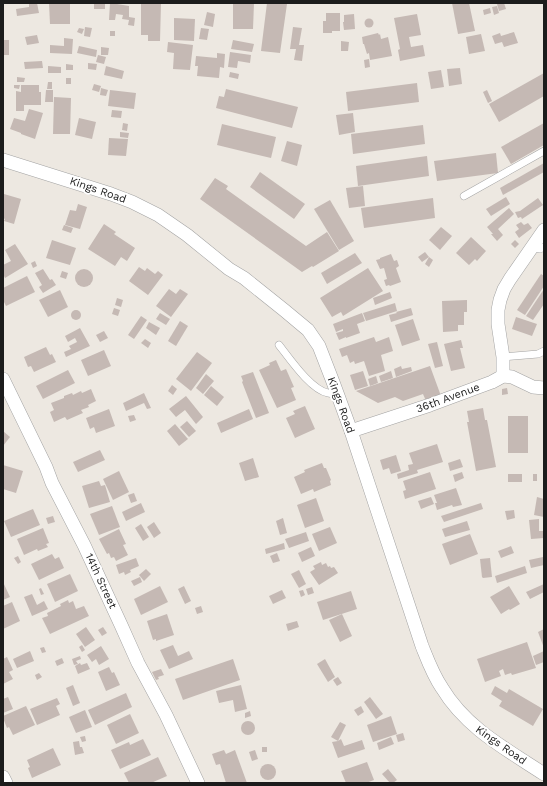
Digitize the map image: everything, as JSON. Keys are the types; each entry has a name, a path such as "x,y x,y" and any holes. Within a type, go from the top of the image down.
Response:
{"street":[{"name":"Kings Road","path":"3,160 111,194 132,202 158,215 187,235 228,269 244,278 308,330 319,346 338,394 422,646 434,675 451,702 465,718 481,732 544,774"},
{"path":"544,230 538,248 504,289 498,310 498,324 503,357 503,376 512,377 533,386 544,388"},
{"name":"36th Avenue","path":"351,431 430,405 492,382 503,376"},
{"name":"14th Street","path":"3,379 6,397 46,467 52,483 84,545 138,663 166,715 198,783"},
{"path":"3,777 6,783"}],"lane":[{"path":"464,196 544,151"},
{"path":"279,345 302,374 317,388 327,393 338,394"},
{"path":"503,357 538,354 544,351"}],"building":[{"path":"29,3 37,3 39,13 17,16 16,9 29,7"},
{"path":"49,3 70,3 70,24 50,24"},
{"path":"94,3 105,3 105,9 94,9"},
{"path":"110,3 129,6 129,17 135,18 134,26 128,25 129,20 122,19 123,15 116,14 115,20 109,20"},
{"path":"141,3 161,3 160,41 148,41 148,35 141,35"},
{"path":"233,3 254,3 253,29 233,29"},
{"path":"267,3 287,4 280,53 261,51"},
{"path":"452,3 469,3 475,31 458,34"},
{"path":"504,3 506,9 499,11 497,4"},
{"path":"497,6 499,13 494,15 492,7"},
{"path":"490,8 491,13 484,15 483,10"},
{"path":"207,12 215,14 213,27 204,25"},
{"path":"326,13 340,13 340,31 323,33 323,21 326,21"},
{"path":"354,14 355,29 344,30 344,15"},
{"path":"417,14 421,35 409,37 411,47 423,45 425,56 400,61 398,50 400,49 394,18"},
{"path":"174,18 195,19 194,41 174,40"},
{"path":"367,19 371,19 373,23 371,27 367,27 365,25 365,21"},
{"path":"85,27 92,28 90,37 84,36"},
{"path":"293,27 302,28 299,45 304,45 302,61 294,60 296,49 290,49"},
{"path":"79,28 84,29 82,34 77,32"},
{"path":"201,28 209,29 207,40 199,39"},
{"path":"110,31 115,31 115,36 110,36"},
{"path":"514,32 518,43 504,47 502,42 495,44 492,36 500,33 501,36"},
{"path":"378,33 379,35 380,34 381,39 388,37 392,56 370,60 369,53 367,54 363,44 362,37"},
{"path":"481,34 485,51 469,54 466,37"},
{"path":"37,35 39,43 27,45 25,37"},
{"path":"64,38 73,39 72,54 50,53 50,45 64,46"},
{"path":"3,40 9,40 9,55 3,55"},
{"path":"233,40 254,44 252,52 231,49"},
{"path":"341,41 349,42 348,51 341,51"},
{"path":"168,42 193,45 190,70 173,69 174,53 167,52"},
{"path":"79,46 97,50 96,57 77,53"},
{"path":"101,47 109,48 108,55 101,55"},
{"path":"230,52 251,55 250,63 238,61 237,68 228,67"},
{"path":"217,53 225,54 224,68 220,67 219,78 197,76 198,66 195,66 196,56 217,58"},
{"path":"98,55 106,57 104,64 96,62"},
{"path":"369,59 370,67 365,68 364,60"},
{"path":"42,61 43,68 25,69 24,62"},
{"path":"88,63 97,64 96,70 88,69"},
{"path":"66,64 73,65 73,70 66,70"},
{"path":"48,66 61,67 61,73 48,73"},
{"path":"106,66 124,71 122,79 104,75"},
{"path":"460,68 462,84 449,86 447,69"},
{"path":"441,70 444,87 431,89 428,72"},
{"path":"230,72 239,74 238,79 229,77"},
{"path":"544,73 544,96 499,122 489,104"},
{"path":"17,77 25,78 24,82 17,82"},
{"path":"66,78 71,78 71,84 66,84"},
{"path":"48,82 52,82 52,89 47,89"},
{"path":"417,83 419,102 348,111 346,92"},
{"path":"94,84 101,86 99,92 92,90"},
{"path":"14,85 20,85 19,89 14,88"},
{"path":"21,85 39,85 39,92 41,92 41,105 24,105 24,111 16,111 16,91 21,92"},
{"path":"101,88 108,90 106,96 100,95"},
{"path":"226,89 298,107 292,128 216,108 219,96 224,97"},
{"path":"46,90 53,90 53,102 45,102"},
{"path":"110,90 136,93 134,109 108,106"},
{"path":"487,90 492,101 488,103 483,92"},
{"path":"54,97 71,98 70,134 53,134"},
{"path":"29,109 43,113 35,139 10,129 14,118 25,121"},
{"path":"112,110 122,111 121,118 111,117"},
{"path":"353,113 355,132 339,135 336,115"},
{"path":"79,118 96,122 92,139 75,135"},
{"path":"123,123 128,124 127,131 122,130"},
{"path":"544,123 544,145 511,164 501,147"},
{"path":"222,124 276,137 271,158 217,145"},
{"path":"423,125 425,144 353,154 351,134"},
{"path":"120,132 129,133 128,138 120,137"},
{"path":"109,138 128,139 126,156 108,155"},
{"path":"287,141 302,145 297,166 281,161"},
{"path":"496,153 498,173 437,181 434,161"},
{"path":"427,156 429,176 358,186 356,166"},
{"path":"544,163 544,172 503,195 500,188"},
{"path":"260,172 305,204 294,219 250,187"},
{"path":"215,178 228,186 226,189 306,246 327,232 339,251 302,272 200,199"},
{"path":"363,186 365,206 349,208 346,188"},
{"path":"4,194 21,199 14,224 4,221 5,219 3,218"},
{"path":"506,197 510,204 491,216 486,209"},
{"path":"433,198 435,218 364,228 361,208"},
{"path":"538,198 543,205 522,219 521,217 518,218 515,212 520,211"},
{"path":"330,200 354,241 339,250 314,209"},
{"path":"78,204 87,207 80,229 65,225 70,210 76,211"},
{"path":"509,208 514,214 498,229 503,235 497,241 487,227"},
{"path":"521,222 524,225 528,223 532,228 519,238 515,232 519,229 516,225"},
{"path":"104,224 116,232 114,234 135,248 127,261 121,257 115,266 88,249"},
{"path":"64,225 73,228 71,233 62,230"},
{"path":"441,227 452,236 440,250 429,240"},
{"path":"471,237 486,251 477,261 475,259 469,265 456,253"},
{"path":"52,240 76,248 70,265 46,258"},
{"path":"515,240 519,244 515,248 511,244"},
{"path":"15,244 28,264 5,278 3,274 3,265 11,261 5,250"},
{"path":"425,252 429,257 422,262 418,257"},
{"path":"355,253 362,263 327,284 321,273"},
{"path":"391,254 394,261 397,260 399,266 396,268 401,282 386,286 384,280 387,279 384,268 380,269 376,260"},
{"path":"429,257 433,260 429,267 425,264"},
{"path":"35,261 37,266 33,268 31,263"},
{"path":"139,267 145,271 147,268 155,274 158,271 163,275 148,295 129,281"},
{"path":"368,268 383,291 343,316 341,312 332,317 320,298"},
{"path":"43,269 50,280 52,279 56,285 43,293 39,287 42,285 35,273"},
{"path":"84,269 90,272 93,278 90,284 84,287 78,284 75,278 78,272"},
{"path":"62,271 68,273 66,279 60,277"},
{"path":"541,274 544,276 544,286 525,315 517,310"},
{"path":"27,276 35,292 6,306 3,300 3,288"},
{"path":"169,289 176,294 180,289 188,294 171,317 156,306"},
{"path":"544,289 544,304 533,320 526,316"},
{"path":"60,290 68,307 48,317 39,300"},
{"path":"390,292 392,298 375,305 373,298"},
{"path":"117,298 123,300 121,307 115,305"},
{"path":"467,300 467,312 464,312 464,325 458,325 458,331 443,332 442,301"},
{"path":"395,303 397,311 366,321 363,313"},
{"path":"114,308 120,310 118,316 112,314"},
{"path":"411,308 413,315 391,322 389,315"},
{"path":"74,310 78,310 80,311 80,319 74,320 71,317 71,313"},
{"path":"160,313 170,319 166,325 156,319"},
{"path":"362,313 365,321 357,324 360,333 339,340 336,333 343,331 343,329 336,332 333,324"},
{"path":"141,316 147,320 134,339 128,335"},
{"path":"516,317 537,324 532,336 512,329"},
{"path":"413,319 420,340 402,346 395,325"},
{"path":"180,321 188,326 176,346 168,341"},
{"path":"149,322 160,328 156,335 146,328"},
{"path":"80,328 90,346 66,357 64,352 71,349 69,346 77,342 75,338 68,342 65,336"},
{"path":"104,331 108,338 100,342 96,335"},
{"path":"374,337 376,342 389,337 393,351 381,355 385,371 369,376 364,361 355,364 354,361 350,363 347,355 342,357 339,349"},
{"path":"145,339 151,343 148,348 141,343"},
{"path":"461,340 463,348 460,348 465,368 451,371 444,344"},
{"path":"437,342 443,366 435,368 428,344"},
{"path":"46,347 56,362 34,372 31,366 28,367 24,357"},
{"path":"104,350 111,366 88,376 81,360"},
{"path":"197,352 212,363 191,391 176,379"},
{"path":"276,360 281,371 286,369 294,387 291,388 296,400 277,408 259,370 270,365 269,363"},
{"path":"401,366 402,369 411,367 412,371 396,377 394,369"},
{"path":"430,366 441,396 426,401 423,394 403,401 395,397 378,403 356,391"},
{"path":"68,370 75,383 43,399 36,386"},
{"path":"363,371 368,386 355,390 350,375"},
{"path":"391,371 393,378 381,382 379,376"},
{"path":"253,372 269,413 256,418 241,376"},
{"path":"206,374 214,381 203,394 196,388"},
{"path":"376,376 378,383 370,386 368,379"},
{"path":"172,385 177,389 173,395 168,391"},
{"path":"211,386 224,397 217,406 204,395"},
{"path":"507,388 508,394 502,395 502,389"},
{"path":"91,389 96,401 88,405 89,407 81,410 83,413 67,420 65,417 54,422 50,412 54,410 51,403 72,393 73,395 81,391 82,393"},
{"path":"144,393 151,408 147,409 144,403 126,411 123,403"},
{"path":"186,396 203,417 196,424 185,410 176,417 169,409"},
{"path":"305,406 315,429 295,438 286,418 295,414 293,411"},
{"path":"483,408 485,420 487,420 496,467 476,471 467,422 469,422 467,411"},
{"path":"109,409 115,426 96,433 94,427 90,429 86,418"},
{"path":"249,409 253,419 221,433 217,423"},
{"path":"134,415 136,420 130,422 128,416"},
{"path":"508,416 528,416 528,453 508,453"},
{"path":"187,421 196,431 189,437 180,427"},
{"path":"175,424 188,439 179,446 167,431"},
{"path":"3,431 10,437 3,446"},
{"path":"437,444 443,462 417,470 418,473 398,479 397,474 409,470 408,465 413,464 409,453"},
{"path":"100,450 105,460 78,472 73,462"},
{"path":"396,455 401,471 391,474 389,468 383,470 380,460"},
{"path":"253,458 259,477 245,481 239,463"},
{"path":"460,459 463,467 450,471 448,463"},
{"path":"322,463 331,480 331,485 314,492 313,489 301,494 294,477 305,472 304,470"},
{"path":"3,465 23,471 16,493 3,489"},
{"path":"119,471 129,492 113,500 103,479"},
{"path":"430,472 436,489 405,499 403,491 406,490 403,481"},
{"path":"462,472 464,478 455,482 453,475"},
{"path":"508,474 522,474 522,482 508,482"},
{"path":"533,474 537,474 537,481 533,481"},
{"path":"99,481 101,486 105,485 110,502 89,508 82,486"},
{"path":"456,488 462,505 453,507 452,505 437,510 435,503 437,503 434,495"},
{"path":"134,493 137,501 131,503 128,495"},
{"path":"431,497 434,504 421,509 418,501"},
{"path":"537,497 544,499 544,517 534,515"},
{"path":"316,498 324,521 305,528 297,505"},
{"path":"141,503 145,512 126,521 122,512"},
{"path":"481,503 483,509 444,522 441,516"},
{"path":"112,506 120,527 99,535 90,514"},
{"path":"33,509 40,525 11,537 4,521"},
{"path":"514,510 515,518 507,520 505,511"},
{"path":"53,516 55,522 48,524 46,518"},
{"path":"283,518 287,533 280,535 276,521"},
{"path":"539,519 539,531 544,531 544,538 531,539 529,520"},
{"path":"467,521 470,530 445,537 442,529"},
{"path":"154,522 161,533 154,538 147,527"},
{"path":"141,524 149,537 143,541 135,528"},
{"path":"330,527 337,543 319,551 312,534"},
{"path":"43,528 49,543 46,544 48,547 38,551 37,549 24,555 17,539"},
{"path":"119,529 126,544 123,545 128,555 116,561 114,557 111,558 109,553 107,554 99,539"},
{"path":"306,532 309,541 289,548 285,539"},
{"path":"470,534 478,554 450,565 442,544"},
{"path":"284,543 285,549 266,554 265,549"},
{"path":"511,546 514,553 501,558 498,551"},
{"path":"311,547 315,556 302,562 298,553"},
{"path":"277,553 280,561 273,563 270,556"},
{"path":"52,554 55,559 59,557 64,568 39,580 31,564"},
{"path":"18,556 21,562 18,564 14,558"},
{"path":"543,557 544,565 531,568 529,560"},
{"path":"136,558 139,566 130,570 131,572 125,575 124,572 119,574 116,565"},
{"path":"490,558 492,577 483,578 480,559"},
{"path":"321,562 322,565 326,563 328,567 334,567 338,573 319,585 310,572 315,569 313,566"},
{"path":"525,566 527,573 497,583 495,576"},
{"path":"146,569 151,574 144,581 139,575"},
{"path":"299,570 306,584 299,588 291,574"},
{"path":"70,574 78,591 55,602 47,584"},
{"path":"140,577 142,582 134,586 131,581"},
{"path":"3,582 10,597 3,600"},
{"path":"544,584 544,592 530,599 526,592"},
{"path":"160,586 168,602 141,615 134,599"},
{"path":"184,586 191,601 185,604 178,589"},
{"path":"509,586 520,604 501,614 490,597"},
{"path":"312,587 314,593 308,595 306,589"},
{"path":"41,588 44,594 41,595 39,589"},
{"path":"282,590 286,598 273,604 269,596"},
{"path":"303,590 305,595 301,597 299,591"},
{"path":"351,591 357,609 323,620 317,602"},
{"path":"32,594 37,605 44,601 48,609 32,616 24,597"},
{"path":"68,600 69,603 73,601 76,609 84,606 89,616 50,634 42,618 48,616 47,613 61,606 60,604"},
{"path":"12,602 20,621 3,629 3,606"},
{"path":"201,606 203,612 197,614 195,608"},
{"path":"167,614 174,635 156,641 156,639 153,640 147,621"},
{"path":"342,614 352,636 340,642 329,620"},
{"path":"297,621 299,627 288,631 286,624"},
{"path":"86,627 95,640 85,647 76,634"},
{"path":"103,627 107,633 102,636 98,630"},
{"path":"544,629 544,648 538,632"},
{"path":"527,642 536,668 512,675 511,673 505,675 503,669 499,671 501,676 485,682 477,659"},
{"path":"82,645 85,650 82,652 79,647"},
{"path":"173,645 178,656 189,651 193,659 169,669 160,650"},
{"path":"101,646 109,659 99,665 96,659 92,662 87,655"},
{"path":"44,647 46,652 42,653 40,648"},
{"path":"30,651 34,661 17,668 13,659"},
{"path":"544,651 544,662 536,665 533,656"},
{"path":"80,656 81,659 76,661 78,664 74,665 72,659"},
{"path":"7,657 13,670 9,672 13,679 3,684 3,659"},
{"path":"62,658 64,663 57,666 55,661"},
{"path":"233,659 240,680 183,700 175,679"},
{"path":"325,659 335,677 328,682 317,664"},
{"path":"80,663 81,665 87,663 90,669 78,674 75,666"},
{"path":"109,667 112,673 114,672 120,685 106,691 98,672"},
{"path":"161,669 164,675 158,677 159,679 156,680 152,672"},
{"path":"39,673 42,677 37,680 35,675"},
{"path":"338,677 342,683 337,686 333,680"},
{"path":"73,685 80,703 73,706 66,688"},
{"path":"241,685 247,709 235,712 233,700 219,703 216,691"},
{"path":"495,686 507,693 509,689 543,709 533,726 499,706 502,701 491,694"},
{"path":"126,693 132,707 95,725 88,710"},
{"path":"8,697 13,709 3,713 3,699"},
{"path":"370,697 383,714 376,719 364,702"},
{"path":"57,698 60,704 56,706 60,715 37,725 30,709"},
{"path":"26,706 35,725 13,735 9,727 7,728 3,716"},
{"path":"361,706 364,712 358,716 354,710"},
{"path":"85,710 92,727 76,733 69,717"},
{"path":"250,711 251,716 245,718 245,713"},
{"path":"130,714 139,733 116,744 107,725"},
{"path":"391,716 397,734 373,742 367,725"},
{"path":"248,721 253,723 255,728 253,733 248,735 243,733 241,728 243,723"},
{"path":"340,722 346,725 338,741 331,737"},
{"path":"403,733 405,740 398,742 396,735"},
{"path":"85,736 86,741 82,742 80,737"},
{"path":"391,737 394,744 379,750 377,743"},
{"path":"143,739 151,755 120,769 111,750 129,742 130,745"},
{"path":"341,739 344,746 362,740 365,749 338,758 332,742"},
{"path":"79,741 80,747 82,747 84,753 75,755 73,742"},
{"path":"262,747 267,747 267,752 262,752"},
{"path":"53,748 61,765 32,778 27,760"},
{"path":"224,750 226,754 235,750 247,783 226,783 220,764 216,765 212,754"},
{"path":"255,750 258,759 252,761 249,752"},
{"path":"158,757 167,776 151,783 129,783 124,773"},
{"path":"367,762 374,780 366,783 346,783 341,771"},
{"path":"268,764 274,766 276,772 274,778 268,780 262,778 260,772 262,766"},
{"path":"388,769 397,780 393,783 390,783 382,774"}]}
